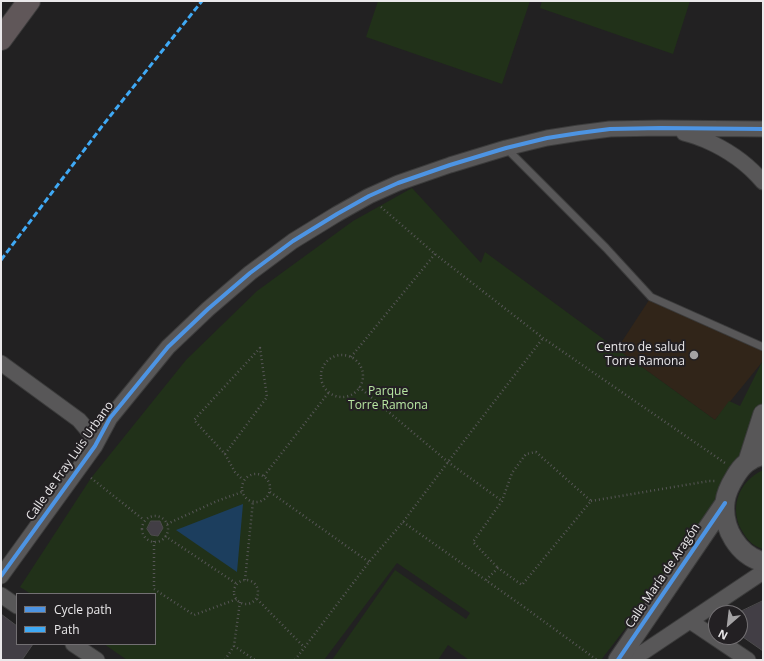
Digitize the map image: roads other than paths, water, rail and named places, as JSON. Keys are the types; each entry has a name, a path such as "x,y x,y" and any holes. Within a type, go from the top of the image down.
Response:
{"highway":[{"path":"1,39 29,1"}],"street":[{"path":"746,129 763,123"},
{"name":"Calle de Fray Luis Urbano","path":"661,128 704,140 724,150 743,163 763,182"},
{"name":"Calle de Fray Luis Urbano","path":"1,576 94,446 110,418 168,347 202,314 250,273 293,241 337,214 369,196 398,183 506,148 547,138 610,129 763,129"},
{"path":"1,363 80,420 90,434 94,446"},
{"path":"763,414 755,458 740,468 727,492 725,503 725,520 732,537 742,551 763,562"},
{"path":"80,420 91,422 110,418"},
{"name":"Calle María de Aragón","path":"618,660 725,503"},
{"path":"628,660 645,651 690,622 763,572"},
{"path":"1,595 16,605"},
{"path":"690,622 748,660"},
{"path":"74,645 97,660"}],"lane":[{"path":"506,148 606,248 651,297 763,347"}],"water":[{"path":"243,504 237,572 176,530"}],"place":[{"name":"Centro de salud Torre Ramona","path":"694,355"}],"park label":[{"name":"Parque Torre Ramona","path":"388,399"}]}
